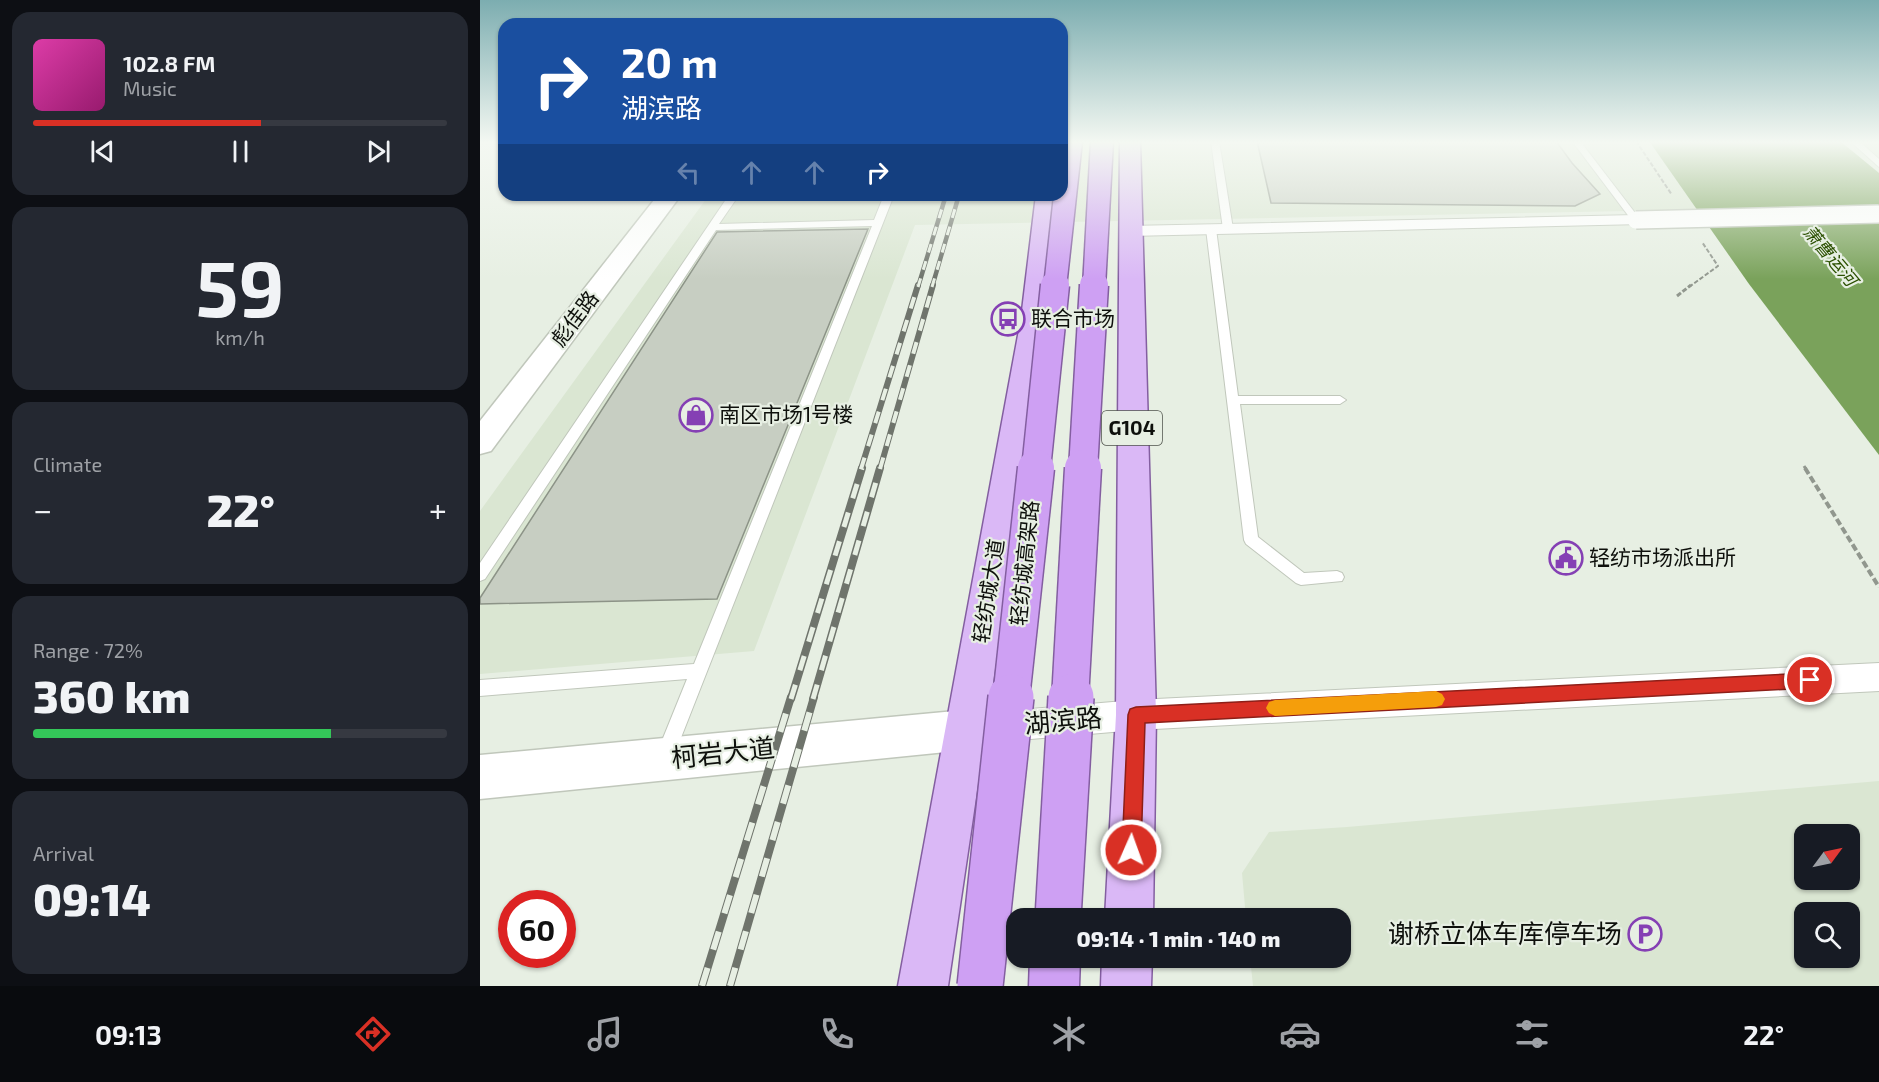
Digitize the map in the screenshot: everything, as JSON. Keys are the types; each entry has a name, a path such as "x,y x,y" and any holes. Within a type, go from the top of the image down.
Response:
{"highway":[{"path":"1059,908 1099,187"},
{"name":"轻纺城高架路","path":"980,986 1065,201"},
{"path":"1054,986 1055,968"}],"main road":[{"name":"G104","path":"1129,908 1136,715 1130,187"},
{"name":"轻纺城大道","path":"923,986 1034,319 1046,201"},
{"path":"1126,986 1127,968"}],"street":[{"name":"彪佳路","path":"480,443 665,201"},
{"path":"1130,231 1879,214"},
{"name":"湖滨路","path":"966,730 1136,715 1879,676"},
{"name":"柯岩大道","path":"480,777 966,730"}],"lane":[{"path":"1218,187 1233,400 1251,540 1301,579 1337,577"},
{"path":"1611,187 1636,220"},
{"path":"480,575 730,201"},
{"path":"663,759 888,201"},
{"path":"714,227 878,224"},
{"path":"1233,400 1340,400"},
{"path":"480,687 699,671"}],"path":[{"path":"1804,466 1879,587"}],"shaded area":[{"path":"1068,187 1879,187 1879,206 915,225 754,651 480,674 480,511 705,201 1068,201"},
{"path":"1879,781 1879,986 1253,986 1251,968 1351,968 1351,908 1245,908 1242,873 1269,832"}],"water":[{"name":"萧曹运河","path":"1681,187 1879,187 1879,455 1749,284"}],"building":[{"path":"1267,187 1594,187 1600,194 1575,206 1271,203"},
{"name":"南区市场1号楼","path":"868,229 717,599 480,604 480,598 717,232"}],"railway":[{"path":"918,287 944,201"},
{"path":"932,287 957,201"},
{"path":"861,469 918,285"},
{"path":"880,469 933,285"},
{"path":"791,699 862,468"},
{"path":"813,699 880,468"},
{"path":"702,986 791,697"},
{"path":"730,986 814,697"}],"slow traffic":[{"path":"1275,708 1436,699"}],"place":[{"name":"联合市场","path":"1008,319"},
{"name":"南区市场1号楼","path":"696,415"},
{"name":"轻纺市场派出所","path":"1566,558"},
{"name":"谢桥立体车库停车场","path":"1645,934"}],"route":[{"path":"1131,850 1136,715 1810,680"}]}
